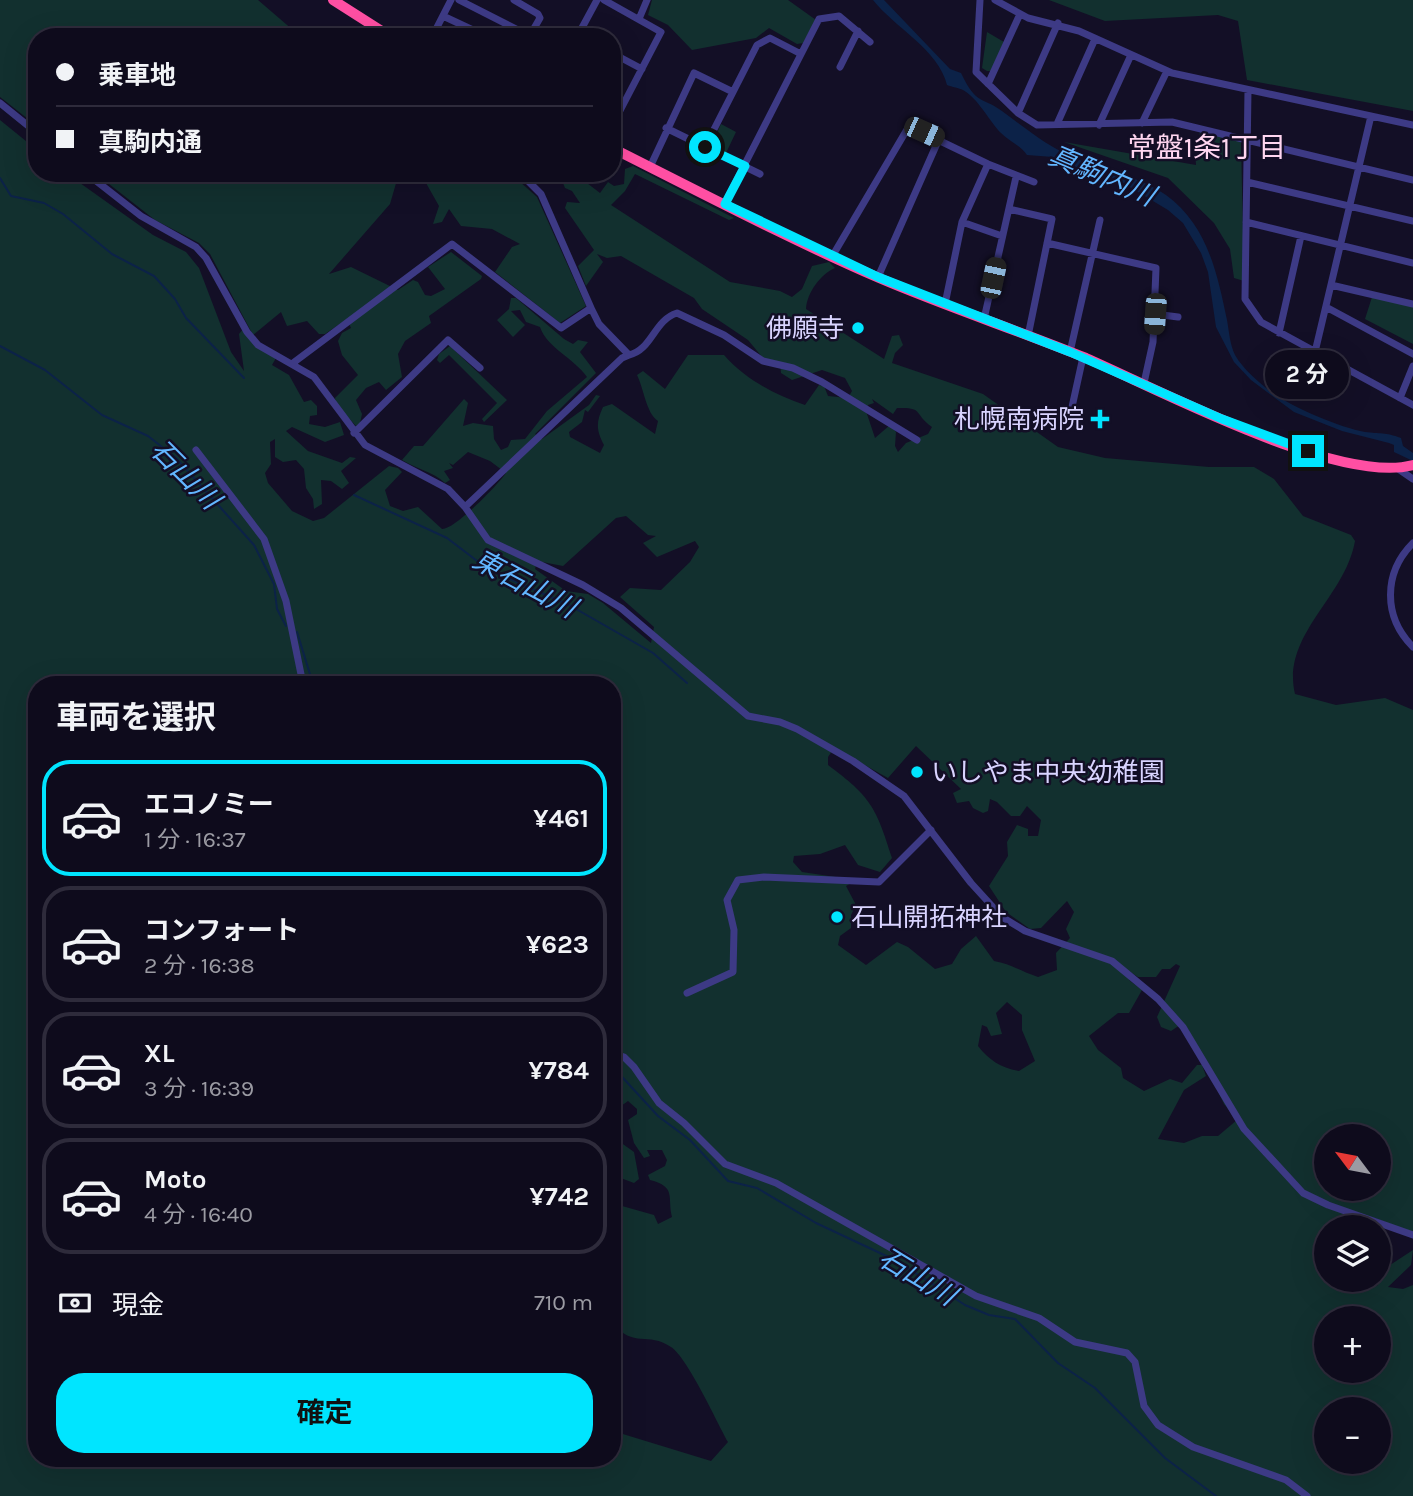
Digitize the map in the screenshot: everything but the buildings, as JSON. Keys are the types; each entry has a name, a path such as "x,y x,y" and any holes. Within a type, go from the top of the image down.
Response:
{"highway":[{"path":"333,0 347,4 379,28"},
{"path":"621,152 878,277 1083,357 1233,424 1330,459 1366,467 1405,467"}],"street":[{"path":"437,28 451,0"},
{"path":"459,0 513,28"},
{"path":"514,0 538,14 540,18 534,28"},
{"path":"582,28 597,0"},
{"path":"604,0 661,32 622,106"},
{"path":"639,19 647,0"},
{"path":"980,0 976,72 1018,113 1037,125 1172,122 1413,180"},
{"path":"995,0 1020,14 1058,23 1167,71 1413,125"},
{"path":"988,84 1020,14"},
{"path":"443,16 469,28"},
{"path":"725,204 819,19 839,16 870,41"},
{"path":"1018,113 1058,23"},
{"path":"840,67 858,31"},
{"path":"705,147 757,45 770,38 801,54"},
{"path":"1057,124 1095,39"},
{"path":"1099,125 1131,55"},
{"path":"621,58 642,69"},
{"path":"1142,123 1167,71"},
{"path":"650,167 694,73 733,92"},
{"path":"1248,90 1245,299 1254,316 1279,333 1413,405"},
{"path":"0,103 28,126"},
{"path":"1315,352 1371,116"},
{"path":"833,256 909,125 1016,177 1034,182"},
{"path":"666,128 761,174"},
{"path":"878,277 939,139"},
{"path":"945,304 962,222 988,164"},
{"path":"984,319 1016,177"},
{"path":"98,182 141,216 196,247 206,258 247,332 258,345 293,363 321,384 354,433 373,452 448,489 465,507 488,540 583,585 621,608 748,716 797,729 853,761 904,796 971,883 1002,917 1025,931 1112,961 1158,999 1183,1027 1244,1129 1303,1193 1328,1205 1413,1235"},
{"path":"529,182 541,194 599,324 629,355"},
{"path":"1247,182 1413,221"},
{"path":"1009,209 1052,219 1028,336"},
{"path":"1070,352 1100,220"},
{"path":"962,222 1002,236"},
{"path":"1246,222 1413,263"},
{"path":"1279,333 1301,236"},
{"path":"1046,243 1156,268 1153,342 1144,383"},
{"path":"293,363 452,244 561,328 591,308"},
{"path":"1331,285 1413,304"},
{"path":"1326,307 1413,354"},
{"path":"465,507 622,358 641,351 662,322 677,313 724,335 764,361 793,368 822,382 917,440"},
{"path":"1155,314 1178,317"},
{"path":"354,433 449,340 480,368"},
{"path":"1070,416 1083,357"},
{"path":"1400,398 1413,366"},
{"path":"196,450 264,539 286,601 301,676"},
{"path":"1405,467 1413,479"},
{"path":"1413,543 1397,563 1388,598 1399,633 1413,647"},
{"path":"687,993 733,972 734,930 727,900 738,880 764,877 847,883 879,882 931,830"},
{"path":"621,1056 634,1067 659,1103 684,1123 725,1164 776,1183 985,1300 1039,1318 1075,1342 1127,1353 1135,1362 1143,1406 1158,1424 1193,1447 1286,1480 1307,1496"}],"green space":[{"path":"0,0 258,0 291,28 28,28 28,119 0,97"},
{"path":"652,0 788,0 816,20 803,43 797,44 769,28 756,38 692,50 668,25 648,15"},
{"path":"1049,0 1413,0 1413,111 1247,80 1238,21 1218,15 1105,21"},
{"path":"987,32 1004,42 991,71 982,68"},
{"path":"0,120 28,143 28,182 79,182 153,235 186,252 199,268 231,352 244,371 239,334 243,329 276,358 272,365 289,375 304,402 311,400 317,406 317,415 310,416 309,424 325,427 340,422 344,435 325,442 292,427 286,431 308,451 342,463 350,457 356,458 341,471 349,483 342,489 331,481 321,480 322,504 314,509 313,499 306,488 304,469 296,460 283,462 275,457 275,439 270,442 271,464 265,473 268,483 292,511 313,521 324,518 389,466 402,472 385,490 390,506 403,511 418,507 442,529 465,515 494,487 506,473 490,461 468,452 453,465 449,463 453,468 444,471 450,480 445,483 402,460 414,446 423,446 464,399 468,403 463,426 473,423 493,426 494,439 501,450 508,447 511,440 525,439 547,411 587,377 548,341 540,327 526,322 520,310 511,311 525,325 513,337 497,320 509,309 511,298 516,298 564,339 573,344 578,340 588,342 580,352 596,373 535,434 542,439 589,405 596,395 600,396 588,412 585,410 582,422 569,432 570,437 600,453 604,445 598,430 599,417 603,407 612,404 655,434 658,421 648,407 637,375 643,371 665,389 688,355 724,355 741,372 761,385 805,405 819,385 824,386 828,396 848,398 852,391 845,378 822,370 792,380 781,373 780,362 763,358 748,340 702,309 694,298 621,256 607,258 597,254 603,262 586,286 578,266 594,250 565,208 567,202 580,203 563,182 586,182 600,193 608,182 614,186 624,184 625,169 633,166 734,218 729,220 635,174 625,191 611,205 730,282 780,291 792,297 802,289 812,266 829,262 835,268 816,284 806,309 884,359 892,336 899,335 903,345 895,353 892,363 983,394 1058,447 1105,458 1209,467 1254,467 1274,479 1303,516 1351,535 1355,541 1349,562 1305,635 1297,653 1293,673 1295,694 1336,705 1385,698 1413,710 1413,1233 1391,1224 1391,1215 1314,1215 1314,1292 1391,1292 1391,1287 1403,1289 1413,1285 1413,1496 0,1496","holes":["872,399 893,414 897,408 915,410 932,427 928,434 906,443 898,452 895,446 896,432 890,425 875,438 866,411 868,405 874,403","626,516 648,535 656,536 643,543 657,557 695,541 699,547 690,562 661,590 630,588 620,597 654,627 651,643 603,603 588,594 566,591 535,569 537,561 563,566 616,518","916,746 961,789 953,793 957,803 969,801 973,808 983,813 988,811 990,799 1011,816 1020,816 1027,806 1041,820 1038,836 1028,836 1028,829 1017,825 1007,842 1008,856 989,886 1006,912 1030,929 1041,928 1067,901 1074,912 1066,929 1070,938 1056,953 1057,970 1038,977 994,961 976,936 961,949 952,964 935,969 908,947 897,942 866,965 838,945 840,936 851,928 851,915 856,905 846,886 856,880 802,872 793,862 794,856 820,854 845,845 858,865 880,872 892,858 870,804 854,786 828,765 828,757 834,748 888,778","1176,964 1180,966 1157,1017 1161,1027 1171,1031 1183,1023 1188,1029 1224,1104 1237,1120 1218,1136 1202,1136 1184,1143 1158,1139 1184,1090 1206,1076 1202,1065 1197,1065 1182,1083 1170,1079 1144,1091 1123,1078 1121,1068 1098,1050 1089,1036 1118,1013 1129,1013 1142,990 1129,980 1129,971 1138,977 1156,977 1162,969 1170,969","1007,1002 1022,1015 1022,1030 1035,1061 1019,1071 996,1063 978,1046 982,1025 987,1027 991,1036 1002,1034 996,1013"]},
{"path":"721,124 736,132 726,153 712,144"},
{"path":"1200,132 1241,141 1244,281 1234,278 1230,249 1214,223 1168,178 1064,142 1196,165 1195,150"},
{"path":"106,182 396,182 390,204 329,274 351,267 398,290 413,280 418,282 425,295 431,296 445,289 428,267 451,252 482,276 429,316 431,323 405,341 398,354 402,377 386,390 379,382 366,388 356,400 362,414 360,423 356,426 336,404 335,398 358,375 342,355 338,341 342,333 351,328 347,319 325,334 319,334 307,321 287,326 281,312 253,335 210,254 199,243 155,220"},
{"path":"424,182 520,182 537,197 586,306 560,323 495,272 512,247 520,244 492,229 461,226 449,209 442,222 433,224 439,206"},
{"path":"1372,297 1413,305 1413,344 1365,319"},
{"path":"450,346 507,400 484,422 482,419 497,403 449,355 440,363 437,360 439,354"},
{"path":"621,1143 634,1152 639,1179 634,1183 621,1178"},
{"path":"1413,1250 1411,1265 1391,1284 1391,1264"}],"water":[{"name":"真駒内川","path":"873,0 884,0 950,69 961,73 976,96 998,108 1040,139 1067,155 1134,179 1166,195 1180,207 1201,235 1219,284 1232,347 1247,371 1281,399 1317,416 1355,430 1401,438 1403,446 1413,453 1413,461 1394,452 1394,445 1342,431 1294,412 1251,380 1234,362 1216,327 1208,272 1201,253 1183,223 1168,210 1118,180 1085,171 1053,157 1027,155 1001,133 968,94 947,85 942,72 926,50"}],"waterway":[{"name":"東石山川","path":"0,178 11,196 44,203 63,214 112,254 154,276 175,299 186,318 244,378"},
{"name":"石山川","path":"0,346 45,370 102,415 148,436 176,458 254,545 274,584 277,609 286,626"},
{"name":"東石山川","path":"354,495 447,538 489,570 569,605 653,653 687,683"},
{"name":"石山川","path":"297,632 311,676"},
{"name":"石山川","path":"621,1076 658,1116 690,1140 728,1181 757,1188 816,1223 897,1261 965,1305 989,1315 1015,1319 1058,1363 1095,1388 1165,1458 1216,1496"}],"place":[{"name":"佛願寺","path":"858,328"},
{"name":"札幌南病院","path":"1100,419"},
{"name":"いしやま中央幼稚園","path":"917,772"},
{"name":"石山開拓神社","path":"837,917"}],"district":[{"name":"常盤1条1丁目","path":"1207,147"}],"route":[{"path":"705,147 745,166 725,204 878,277 1070,352 1222,419 1308,451"}]}
